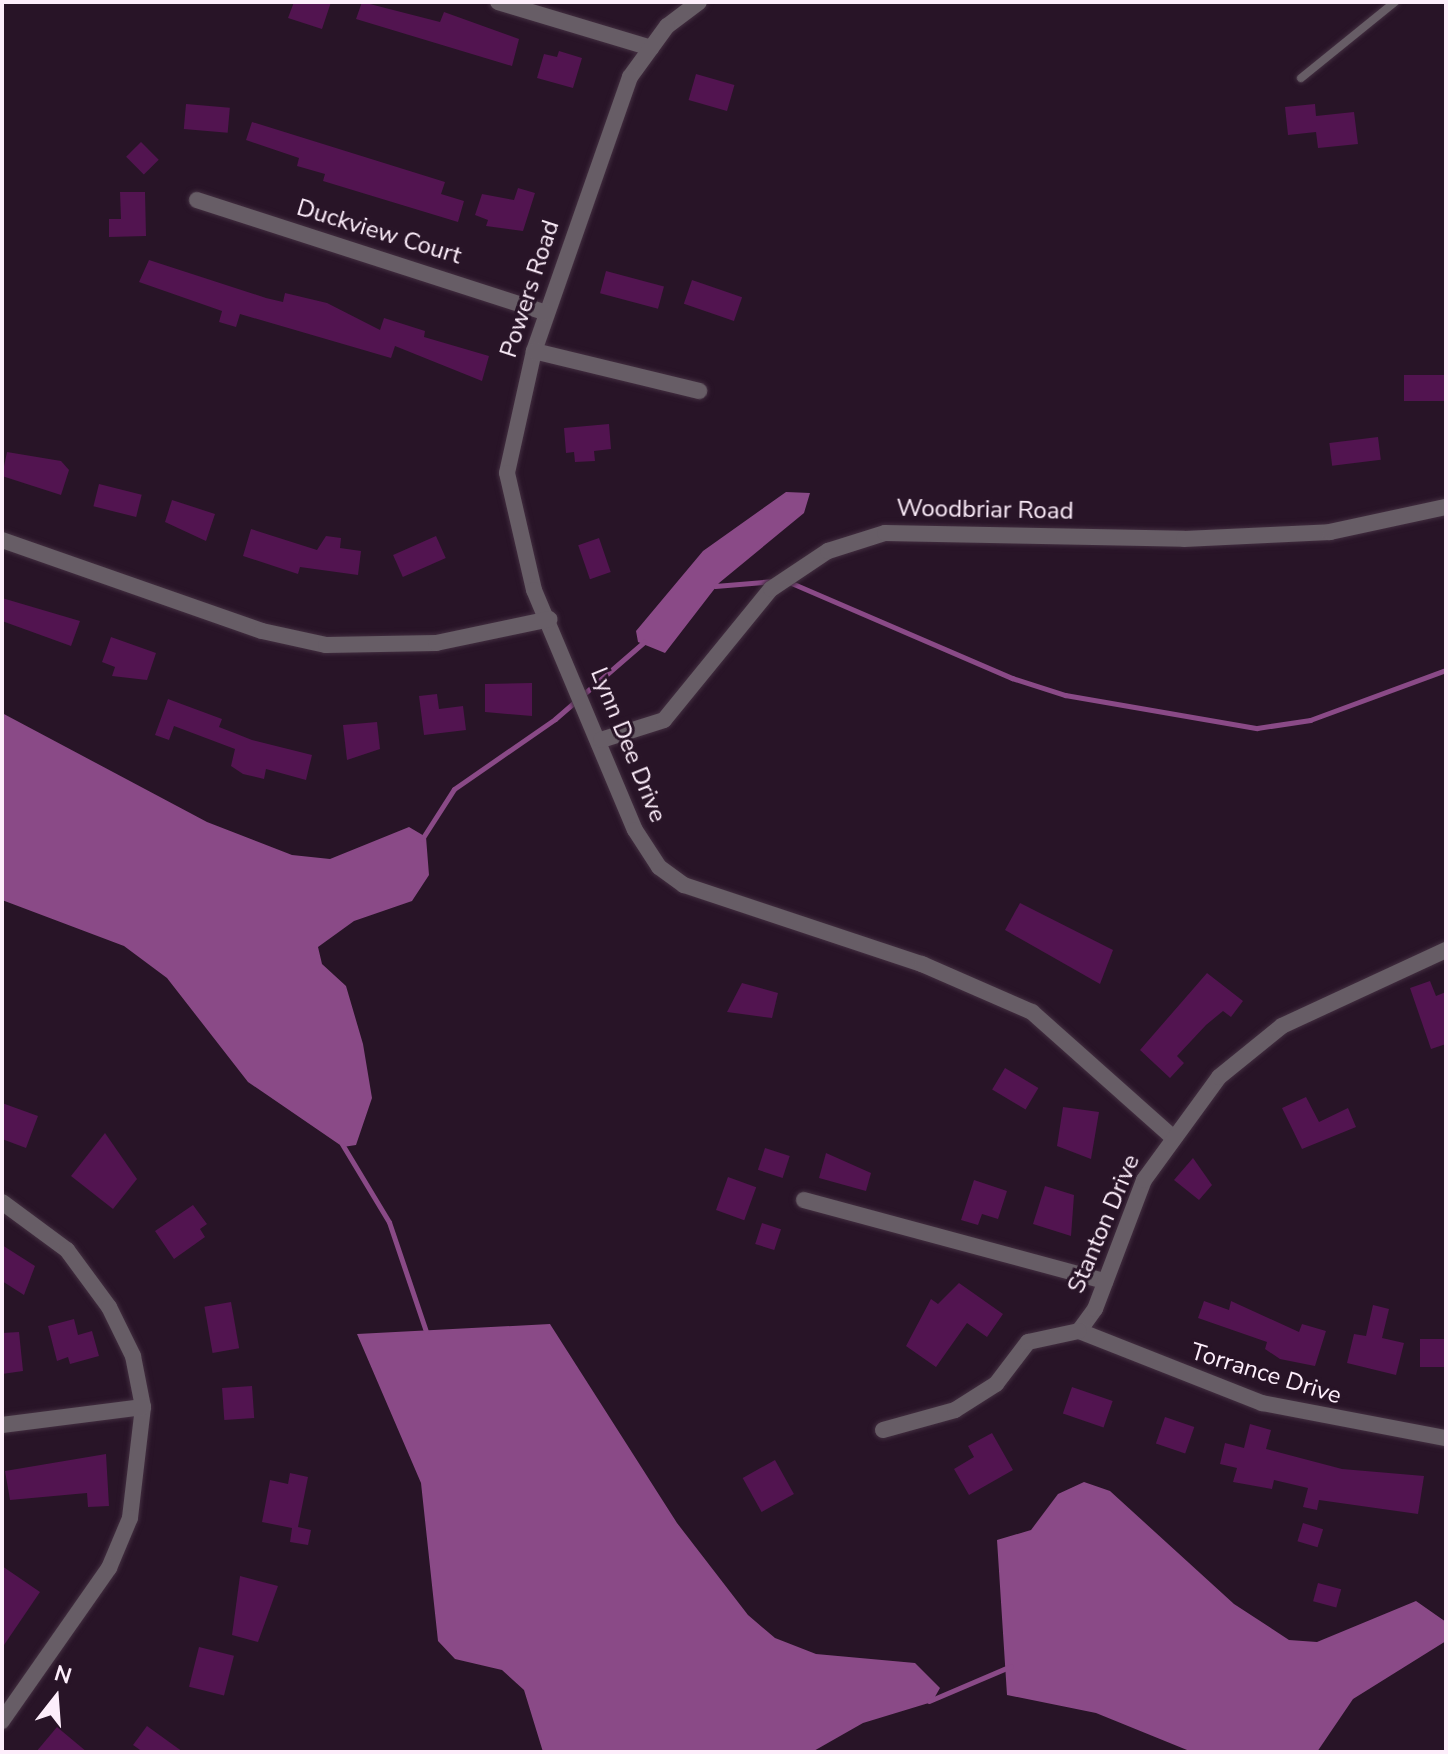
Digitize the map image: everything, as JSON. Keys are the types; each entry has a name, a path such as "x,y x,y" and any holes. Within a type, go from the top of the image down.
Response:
{"street":[{"path":"498,2 651,48"},
{"name":"Powers Road","path":"550,619 525,563 507,473 534,351 620,101 651,48 699,2"},
{"name":"Duckview Court","path":"197,200 546,313"},
{"path":"534,351 699,391"},
{"name":"Woodbriar Road","path":"601,740 664,720 771,589 828,551 885,533 1184,539 1315,533 1446,507"},
{"path":"2,540 262,631 326,645 424,645 550,619"},
{"name":"Lynn Dee Drive","path":"550,619 635,830 659,867 684,885 922,964 1032,1012 1171,1136"},
{"name":"Stanton Drive","path":"1079,1331 1105,1281 1144,1180 1171,1136 1219,1077 1282,1026 1446,950"},
{"path":"804,1200 1105,1281"},
{"path":"2,1202 67,1250 109,1307 133,1356 143,1407 130,1518 109,1568 2,1721"},
{"path":"883,1430 955,1410 996,1384 1028,1342 1079,1331"},
{"name":"Torrance Drive","path":"1079,1331 1262,1403 1446,1438"},
{"path":"2,1425 143,1407"}],"lane":[{"path":"1301,78 1395,2"}],"shaded area":[{"path":"786,492 810,493 804,513 719,583 665,653 638,642 636,631 703,551"},
{"path":"2,713 207,822 292,855 330,859 409,827 426,837 429,875 412,901 354,921 318,947 322,964 346,986 363,1044 372,1098 356,1145 343,1147 248,1082 167,978 124,946 2,900"},
{"path":"550,1324 677,1523 748,1615 775,1638 816,1654 915,1663 940,1688 932,1702 863,1723 812,1752 543,1752 524,1690 502,1670 455,1659 438,1641 421,1483 357,1334"},
{"path":"1084,1482 1110,1491 1234,1604 1289,1640 1317,1642 1416,1601 1446,1622 1446,1641 1353,1699 1317,1752 1192,1752 1096,1713 1007,1695 997,1540 1031,1530 1058,1494"}],"building":[{"path":"294,2 331,2 322,29 288,18"},
{"path":"362,2 440,22 444,12 519,39 512,66 356,19"},
{"path":"559,51 582,58 573,88 537,78 544,54 557,57"},
{"path":"696,74 734,85 727,111 689,100"},
{"path":"186,104 230,108 228,133 184,129"},
{"path":"1315,104 1316,116 1354,112 1358,144 1318,148 1316,132 1288,135 1285,107"},
{"path":"252,122 445,182 441,194 464,201 458,222 323,181 325,174 297,166 299,158 246,140"},
{"path":"141,142 159,160 144,175 126,157"},
{"path":"518,188 535,193 523,231 486,226 488,220 475,215 482,194 514,200"},
{"path":"120,192 145,192 146,236 109,237 109,219 121,219"},
{"path":"149,260 266,298 283,302 285,293 327,303 380,330 384,318 425,331 424,337 489,356 482,381 395,346 391,358 240,314 236,327 219,322 222,311 139,282"},
{"path":"606,271 664,287 658,309 600,293"},
{"path":"692,280 742,297 734,321 684,304"},
{"path":"1404,375 1446,375 1446,401 1404,401"},
{"path":"609,424 611,449 594,451 595,461 575,462 574,452 566,453 564,428"},
{"path":"1378,437 1381,460 1332,466 1329,443"},
{"path":"7,452 61,461 69,470 61,495 2,476"},
{"path":"99,484 142,495 136,517 93,506"},
{"path":"172,500 215,514 206,541 165,522"},
{"path":"251,529 317,550 326,536 341,538 340,548 361,551 358,575 300,567 298,574 243,556"},
{"path":"436,536 446,558 403,577 393,555"},
{"path":"599,538 611,572 590,579 578,545"},
{"path":"2,598 80,621 71,646 2,621"},
{"path":"111,637 156,653 147,680 112,676 115,667 102,662"},
{"path":"532,683 532,716 485,712 485,684"},
{"path":"437,694 439,709 463,706 466,730 424,735 419,696"},
{"path":"168,699 222,719 219,727 252,740 312,755 306,780 266,769 264,779 243,774 231,766 235,749 174,726 169,740 155,735"},
{"path":"377,722 380,749 347,760 343,725"},
{"path":"1020,903 1113,950 1100,984 1005,930"},
{"path":"1207,973 1243,1001 1231,1017 1223,1011 1206,1025 1177,1056 1184,1063 1170,1078 1140,1050"},
{"path":"1430,981 1436,996 1446,992 1446,1044 1431,1049 1410,988"},
{"path":"742,983 778,993 772,1018 727,1012"},
{"path":"1005,1068 1038,1088 1026,1110 992,1089"},
{"path":"1306,1097 1319,1122 1348,1108 1356,1127 1302,1149 1282,1108"},
{"path":"2,1103 38,1116 26,1148 2,1139"},
{"path":"1063,1107 1099,1112 1091,1159 1057,1146"},
{"path":"105,1133 137,1179 113,1209 71,1176"},
{"path":"765,1148 790,1156 783,1178 758,1170"},
{"path":"826,1153 871,1173 866,1191 819,1178"},
{"path":"1193,1158 1212,1185 1199,1200 1174,1180"},
{"path":"728,1177 756,1187 744,1220 716,1210"},
{"path":"974,1180 1007,1191 998,1219 982,1214 978,1225 961,1220"},
{"path":"1045,1186 1074,1195 1071,1236 1033,1224"},
{"path":"193,1205 207,1224 200,1229 205,1237 174,1259 155,1231"},
{"path":"762,1223 781,1229 774,1250 755,1244"},
{"path":"2,1245 35,1266 24,1295 2,1281"},
{"path":"959,1283 1003,1314 987,1337 967,1323 936,1367 906,1346 931,1299 938,1304"},
{"path":"1204,1301 1229,1310 1231,1301 1299,1332 1302,1324 1326,1331 1315,1366 1280,1359 1265,1349 1267,1342 1198,1318"},
{"path":"231,1302 239,1348 213,1353 204,1307"},
{"path":"1373,1305 1389,1309 1382,1338 1404,1343 1396,1375 1347,1363 1354,1334 1366,1336"},
{"path":"74,1319 78,1335 92,1331 99,1356 70,1364 68,1357 57,1361 48,1326"},
{"path":"19,1332 23,1371 2,1374 2,1333"},
{"path":"1420,1339 1446,1339 1446,1367 1420,1367"},
{"path":"252,1386 254,1418 224,1420 222,1388"},
{"path":"1072,1387 1113,1401 1104,1427 1063,1413"},
{"path":"1165,1417 1194,1427 1185,1454 1156,1443"},
{"path":"1250,1424 1271,1430 1266,1449 1342,1469 1424,1476 1418,1514 1319,1500 1317,1510 1303,1507 1308,1488 1274,1480 1272,1489 1233,1482 1237,1468 1220,1464 1225,1443 1244,1448"},
{"path":"992,1433 1013,1470 969,1495 954,1469 974,1457 968,1446"},
{"path":"106,1454 109,1506 88,1507 87,1493 10,1500 5,1471"},
{"path":"775,1460 794,1494 762,1512 743,1478"},
{"path":"290,1473 308,1477 298,1527 311,1530 308,1545 290,1542 292,1528 262,1522 270,1480 288,1484"},
{"path":"1303,1523 1323,1529 1318,1547 1297,1541"},
{"path":"2,1566 40,1592 2,1648"},
{"path":"240,1576 278,1586 258,1642 232,1635"},
{"path":"1318,1583 1341,1589 1336,1608 1313,1601"},
{"path":"199,1647 234,1656 224,1695 189,1687"},
{"path":"147,1726 183,1752 143,1752 133,1745"},
{"path":"57,1727 87,1752 36,1752"}],"waterway":[{"path":"715,586 775,581"},
{"path":"789,582 1012,678 1065,695 1257,728 1310,720 1446,670"},
{"path":"422,839 454,789 555,719 644,642"},
{"path":"342,1144 389,1222 426,1331"},
{"path":"929,1701 1011,1666"}]}
